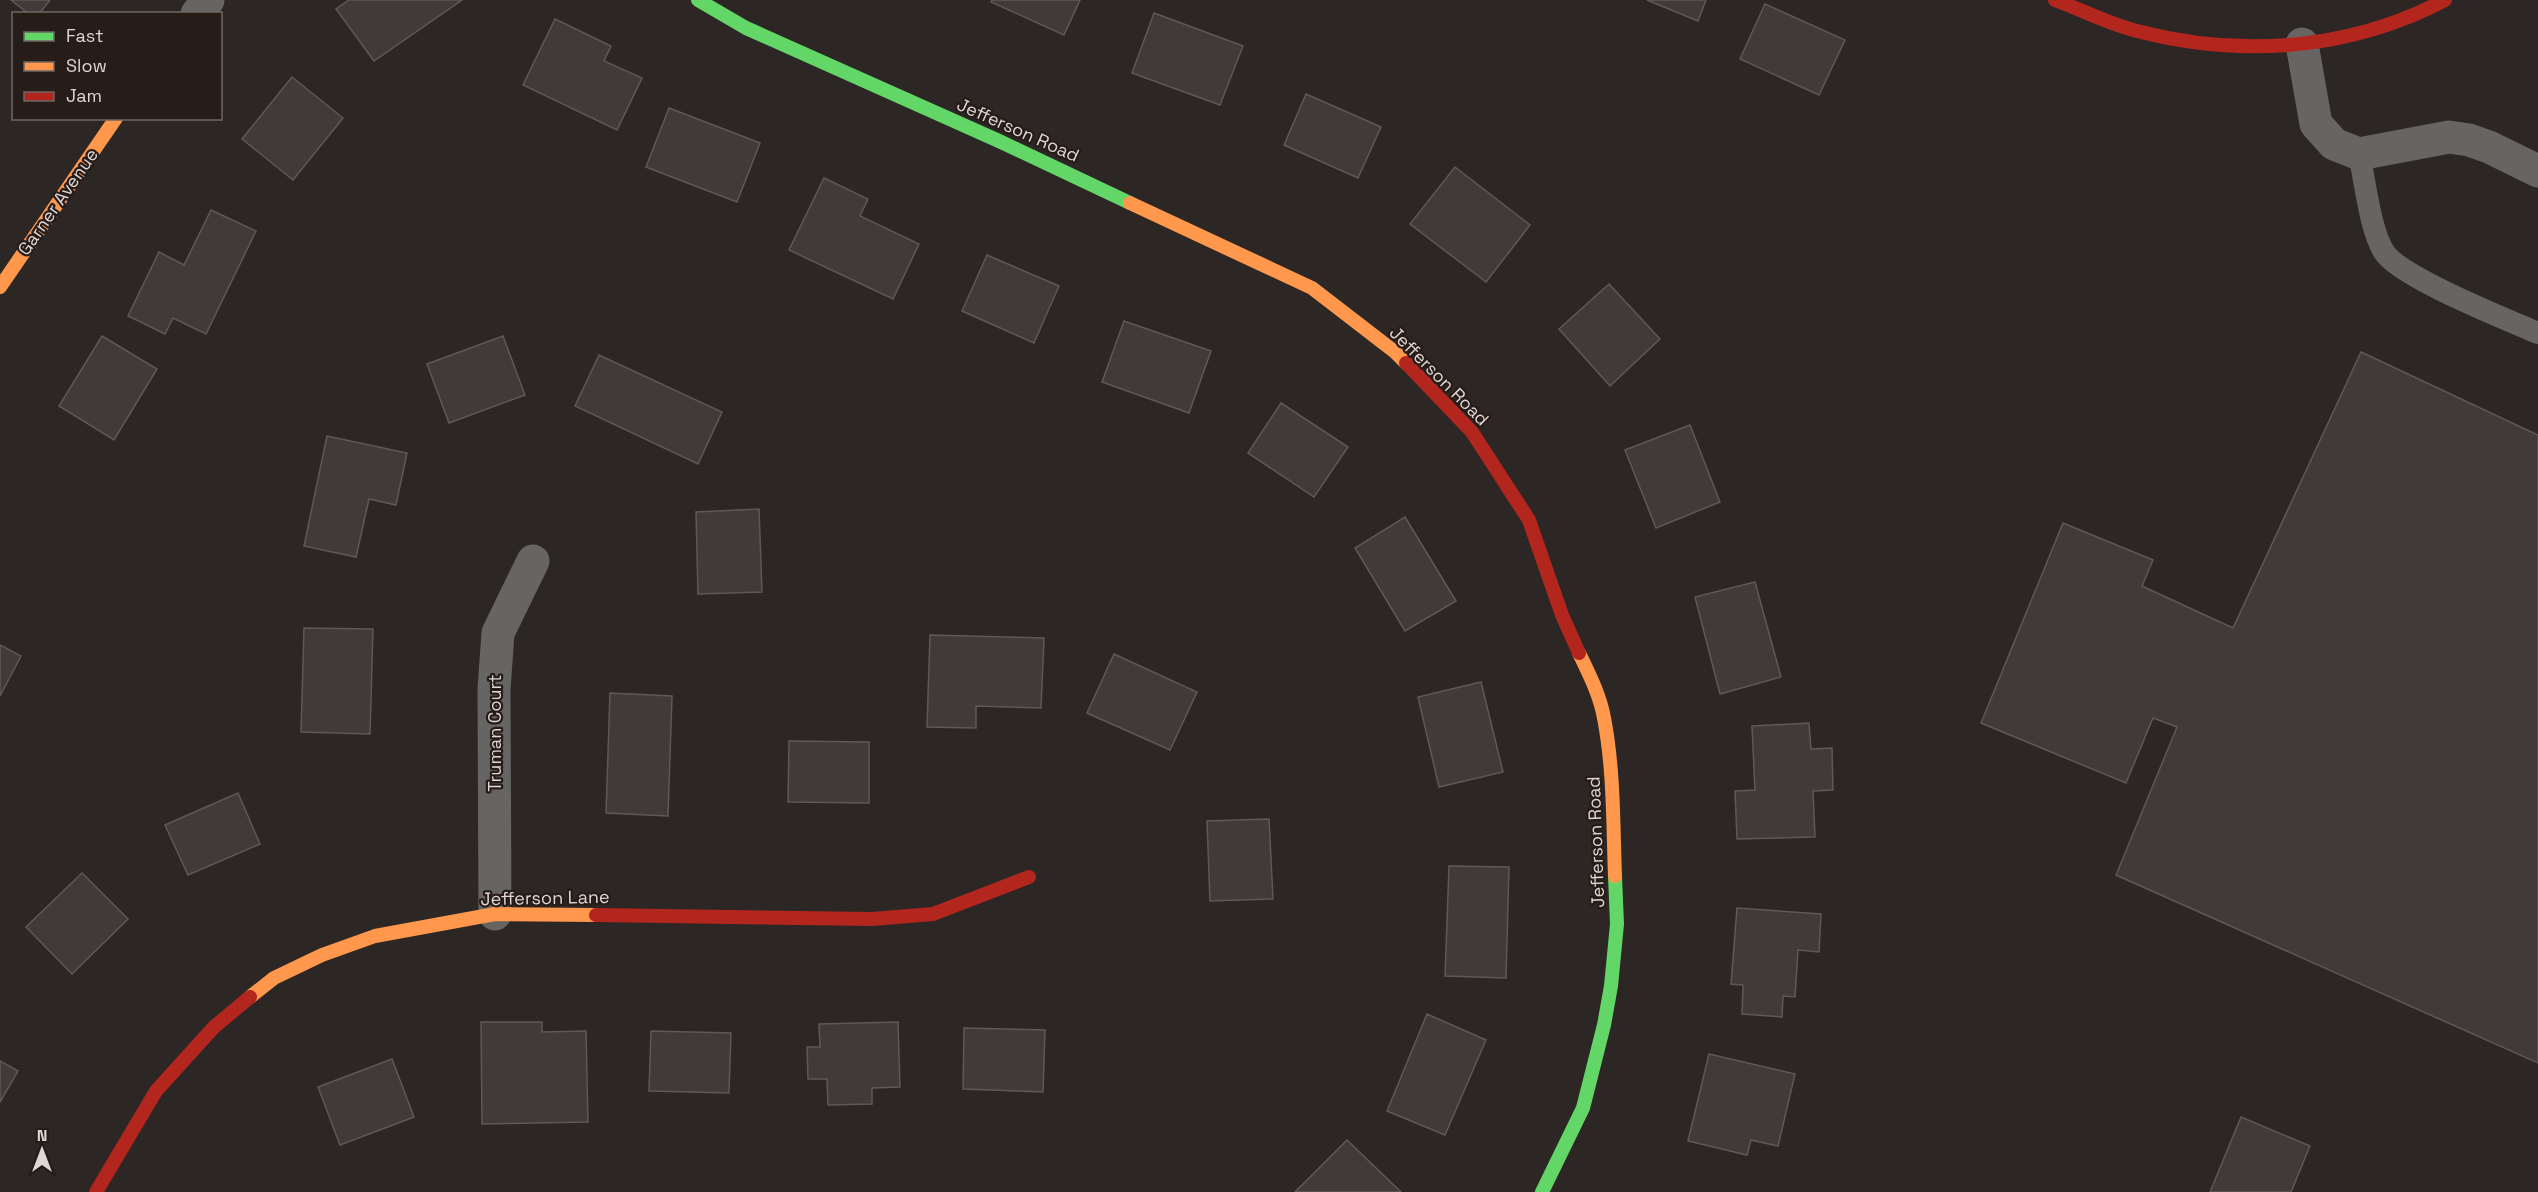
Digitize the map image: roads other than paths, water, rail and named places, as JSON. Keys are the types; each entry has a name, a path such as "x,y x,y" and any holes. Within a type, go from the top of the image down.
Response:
{"street":[{"path":"199,12 208,0"},
{"name":"Jefferson Road","path":"698,0 746,28 999,141 1311,288 1395,352 1472,432 1528,520 1562,615 1596,689 1604,717 1610,758 1617,924 1611,986 1583,1108 1542,1192"},
{"path":"2055,0 2136,30 2202,42 2250,46 2302,44 2348,36 2386,26 2445,0"},
{"path":"2302,44 2316,124 2334,144 2360,154 2449,137 2469,140 2489,147 2538,171"},
{"name":"Garner Avenue","path":"0,287 115,120"},
{"name":"Truman Court","path":"495,914 494,689 498,633 533,561"},
{"name":"Jefferson Lane","path":"96,1192 156,1091 214,1027 269,982 322,955 375,936 495,914 893,917 933,914 1029,877"}],"lane":[{"path":"2360,154 2377,237 2384,252 2395,264 2415,276 2538,333"}]}
